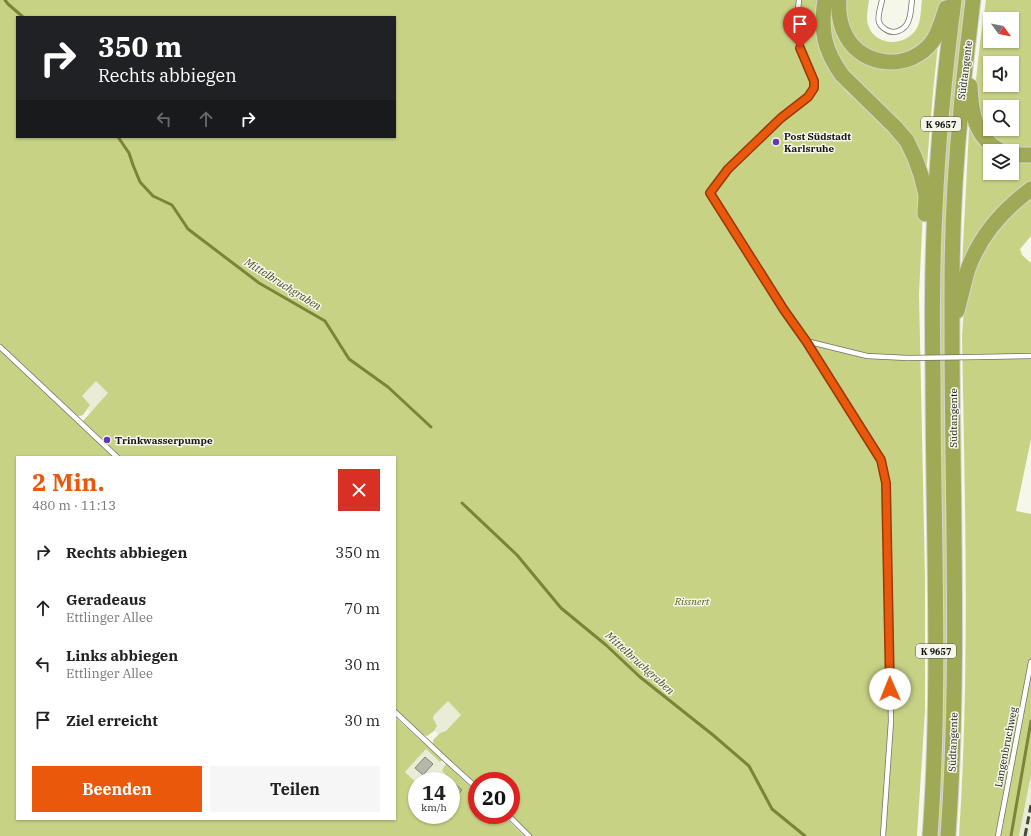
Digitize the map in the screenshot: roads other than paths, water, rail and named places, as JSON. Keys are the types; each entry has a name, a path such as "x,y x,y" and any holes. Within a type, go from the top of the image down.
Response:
{"highway":[{"path":"825,0 823,12 825,42 835,66 851,85 895,127 907,141 915,158 922,175 926,195 926,215 934,249"},
{"path":"839,0 841,24 846,36 855,48 868,57 882,62 889,62 902,61 911,58 924,50 932,42 950,0"},
{"name":"Südtangente","path":"930,836 936,676 932,379 935,210 942,109 954,0"},
{"name":"Südtangente","path":"948,836 952,789 954,712 955,529 952,438 952,290 954,206 960,115 973,0"},
{"path":"965,66 970,84 972,112 976,124 984,137 991,144"},
{"path":"1019,155 1031,155"},
{"path":"952,329 968,269 978,248 989,230 1006,211 1031,189"}],"lane":[{"path":"799,0 797,19 798,40 814,81 814,88 808,97 781,118 728,169 710,193 881,460 886,483 891,721 883,836"},
{"path":"882,0 878,20 880,25 888,32 898,32 902,30 908,22 912,0"},
{"path":"806,341 867,356 908,358 1031,356"},
{"path":"0,347 117,456"},
{"name":"Langenbruchweg","path":"998,836 1031,662"},
{"path":"396,713 468,780"},
{"path":"517,824 529,836"}],"waterway":[{"name":"Mittelbruchgraben","path":"5,0 22,16"},
{"name":"Mittelbruchgraben","path":"119,138 129,153 140,182 153,196 172,205 188,229 259,283 325,321 349,359 388,387 431,427"},
{"name":"Mittelbruchgraben","path":"462,503 517,555 561,608 606,645 640,677 713,735 749,766 772,809 805,836"},
{"path":"1011,836 1031,721"}],"railway":[{"path":"1025,836 1031,805"}],"place":[{"name":"Post Südstadt Karlsruhe","path":"776,142"},
{"name":"Trinkwasserpumpe","path":"107,440"}],"park label":[{"name":"Rissnert","path":"692,601"}]}
